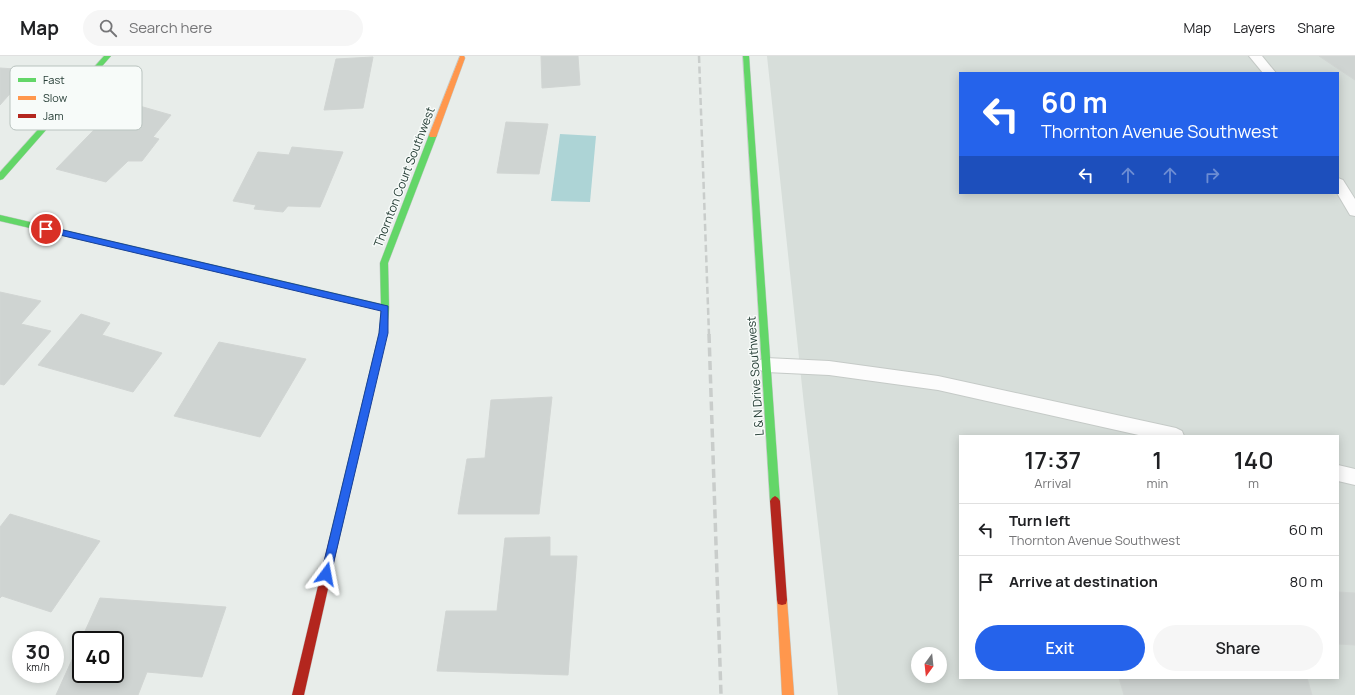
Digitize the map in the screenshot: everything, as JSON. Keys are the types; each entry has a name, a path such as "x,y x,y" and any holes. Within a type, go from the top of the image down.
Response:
{"street":[{"path":"99,66 108,56"},
{"name":"L & N Drive Southwest","path":"746,56 788,695"},
{"name":"Thornton Court Southwest","path":"298,695 383,333 385,308 384,263 462,58"},
{"path":"0,177 42,130"},
{"path":"0,218 385,308"}],"lane":[{"path":"1255,56 1269,72"},
{"path":"1339,185 1355,211"},
{"path":"766,365 829,368 938,383 1172,435"},
{"path":"1339,473 1355,477"}],"shaded area":[{"path":"767,56 1355,56 1355,695 838,695 804,405"}],"water":[{"path":"560,134 596,136 590,202 551,201"}],"building":[{"path":"541,56 578,56 580,85 542,88"},
{"path":"1319,56 1355,56 1355,80"},
{"path":"373,57 363,108 324,110 336,59"},
{"path":"0,68 10,69 10,94 0,105"},
{"path":"142,107 171,115 153,137 159,139 142,161 128,161 106,182 56,169 94,130 142,130"},
{"path":"506,122 548,124 539,174 497,173"},
{"path":"292,147 343,152 320,207 288,206 283,212 254,209 256,205 233,201 258,152 289,155"},
{"path":"0,292 41,301 21,324 51,331 4,385 0,384"},
{"path":"81,314 110,323 102,335 162,353 133,392 38,365"},
{"path":"219,342 306,359 260,437 174,416"},
{"path":"552,397 539,514 458,514 467,459 485,458 491,400"},
{"path":"10,514 100,541 51,612 2,596 0,598 0,527"},
{"path":"550,537 550,556 577,556 568,675 437,671 446,611 497,611 505,538"},
{"path":"1339,592 1355,593 1355,645 1339,644"},
{"path":"100,598 226,607 202,677 147,672 138,695 56,695 61,683 64,683 64,677 72,660 72,683 124,683 124,631 85,631"},
{"path":"1119,679 1307,679 1312,695 1124,695"}],"railway":[{"path":"699,56 709,335"},
{"path":"709,334 721,695"}],"traffic: fast":[{"path":"99,66 108,56"},
{"path":"746,56 775,501"},
{"path":"0,177 42,130"},
{"path":"334,540 383,333 385,308 384,263 433,135"},
{"path":"0,218 385,308"}],"traffic: slow":[{"path":"433,135 462,58"},
{"path":"782,600 788,695"}],"traffic: jam":[{"path":"775,501 782,600"},
{"path":"298,695 334,540"}],"route":[{"path":"46,229 385,308 383,333 326,574"}]}
